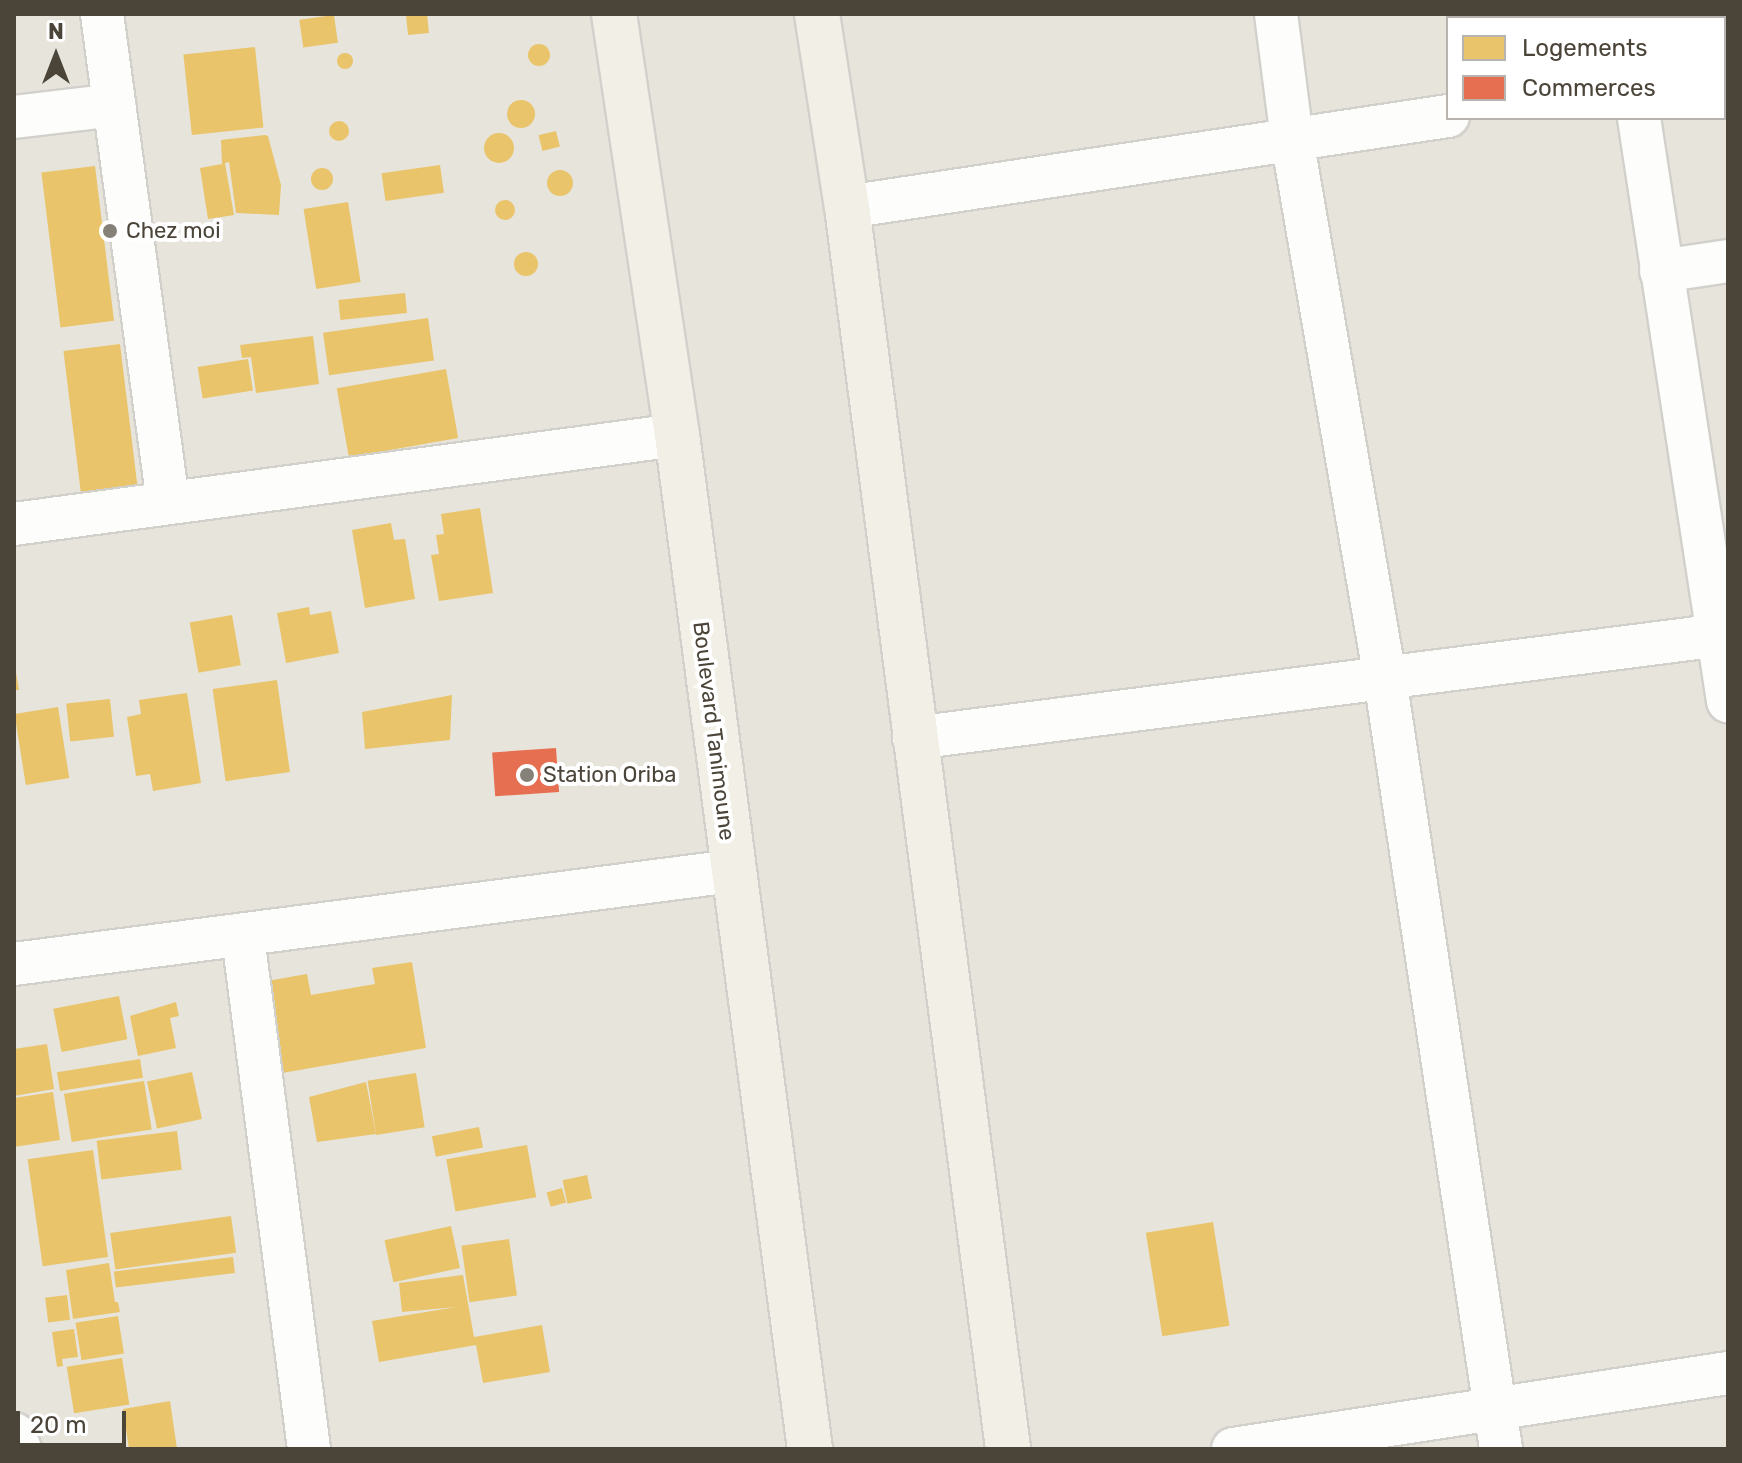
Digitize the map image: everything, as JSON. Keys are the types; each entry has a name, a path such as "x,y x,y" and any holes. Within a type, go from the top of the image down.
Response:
{"main road":[{"name":"Boulevard Tanimoune","path":"614,14 677,435 810,1449"},
{"path":"817,14 847,207 1008,1449"}],"street":[{"path":"102,14 168,503"},
{"path":"1276,14 1292,139 1385,678 1498,1429"},
{"path":"14,117 114,105"},
{"path":"847,207 1446,116"},
{"path":"1639,120 1661,271 1723,634 1728,701"},
{"path":"1661,271 1728,261"},
{"path":"14,524 677,435"},
{"path":"914,738 1723,634"},
{"path":"14,964 243,937 732,871"},
{"path":"243,937 309,1449"},
{"path":"1233,1449 1498,1429 1728,1373"},
{"path":"14,1434 20,1449"}],"shaded area":[{"path":"14,14 1728,14 1728,1449 14,1449"}],"building: Logements":[{"path":"427,14 429,33 408,35 406,16"},
{"path":"334,15 338,43 303,48 299,20"},
{"path":"539,44 547,47 550,55 547,63 539,66 531,63 528,55 531,47"},
{"path":"255,47 263,128 192,135 183,55"},
{"path":"345,53 353,61 345,69 337,61"},
{"path":"521,100 531,104 535,114 531,124 521,128 511,124 507,114 511,104"},
{"path":"339,121 346,124 349,131 346,138 339,141 332,138 329,131 332,124"},
{"path":"556,131 560,147 542,151 539,135"},
{"path":"499,133 510,137 514,148 510,159 499,163 488,159 484,148 488,137"},
{"path":"268,136 281,185 279,215 236,213 229,162 225,163 234,215 208,219 200,168 222,164 221,140"},
{"path":"440,165 444,193 385,201 382,173"},
{"path":"95,166 114,321 60,327 41,173"},
{"path":"322,168 330,171 333,179 330,187 322,190 314,187 311,179 314,171"},
{"path":"560,170 569,174 573,183 569,192 560,196 551,192 547,183 551,174"},
{"path":"501,200 509,200 515,210 509,220 501,220 495,214 495,206"},
{"path":"348,202 361,282 316,289 304,209"},
{"path":"526,252 534,256 538,264 534,272 526,276 518,272 514,264 518,256"},
{"path":"405,293 407,313 340,320 338,300"},
{"path":"428,318 434,361 329,375 323,333"},
{"path":"313,336 319,384 256,393 251,357 242,358 240,345"},
{"path":"120,344 139,498 82,505 63,351"},
{"path":"248,359 253,391 203,399 198,367"},
{"path":"446,369 458,438 349,457 337,388"},
{"path":"480,508 493,593 439,601 431,555 439,554 436,535 444,534 441,514"},
{"path":"391,523 394,540 405,539 415,599 365,608 352,530"},
{"path":"309,607 310,615 331,611 339,653 286,663 277,613"},
{"path":"232,615 241,665 199,673 190,622"},
{"path":"14,661 19,690 14,690"},
{"path":"277,680 290,772 226,781 213,689"},
{"path":"187,693 201,783 153,791 150,774 136,776 127,717 141,714 139,700"},
{"path":"452,695 450,740 365,749 362,712"},
{"path":"110,699 114,737 70,741 66,704"},
{"path":"58,707 69,778 26,785 15,714"},
{"path":"412,962 426,1048 282,1073 267,981 307,974 311,995 375,984 372,968"},
{"path":"119,996 127,1039 62,1052 53,1009"},
{"path":"176,1002 179,1016 170,1018 176,1048 138,1056 130,1016"},
{"path":"47,1044 54,1089 14,1096 14,1049"},
{"path":"140,1059 143,1078 60,1091 57,1072"},
{"path":"192,1072 202,1119 157,1129 147,1082"},
{"path":"416,1073 425,1127 376,1135 368,1081"},
{"path":"144,1081 152,1129 72,1142 64,1094"},
{"path":"366,1082 376,1134 317,1142 309,1097"},
{"path":"53,1092 60,1140 14,1147 14,1098"},
{"path":"479,1127 483,1148 436,1157 432,1136"},
{"path":"177,1131 182,1170 101,1180 97,1141"},
{"path":"527,1145 536,1197 455,1211 446,1159"},
{"path":"93,1150 108,1257 43,1266 28,1159"},
{"path":"587,1175 592,1198 568,1204 563,1180"},
{"path":"562,1188 566,1202 551,1207 547,1192"},
{"path":"231,1216 236,1253 115,1270 110,1233"},
{"path":"1213,1222 1229,1326 1162,1336 1146,1233"},
{"path":"451,1226 460,1268 393,1282 384,1240"},
{"path":"509,1239 517,1295 469,1302 461,1246"},
{"path":"233,1257 235,1273 116,1288 114,1272"},
{"path":"109,1263 115,1302 118,1302 120,1312 73,1319 66,1270"},
{"path":"463,1275 474,1337 542,1325 550,1372 483,1383 476,1345 379,1362 372,1321 456,1307 402,1312 399,1283"},
{"path":"67,1295 70,1320 48,1322 45,1298"},
{"path":"118,1316 124,1354 81,1360 76,1323"},
{"path":"74,1329 78,1357 62,1359 63,1366 57,1367 52,1332"},
{"path":"122,1358 129,1404 74,1413 67,1367"},
{"path":"170,1401 177,1449 129,1449 123,1409"}],"building: Commerces":[{"path":"556,748 559,792 495,796 492,752"}],"place":[{"name":"Chez moi","path":"110,231"},
{"name":"Station Oriba","path":"527,775"}]}
